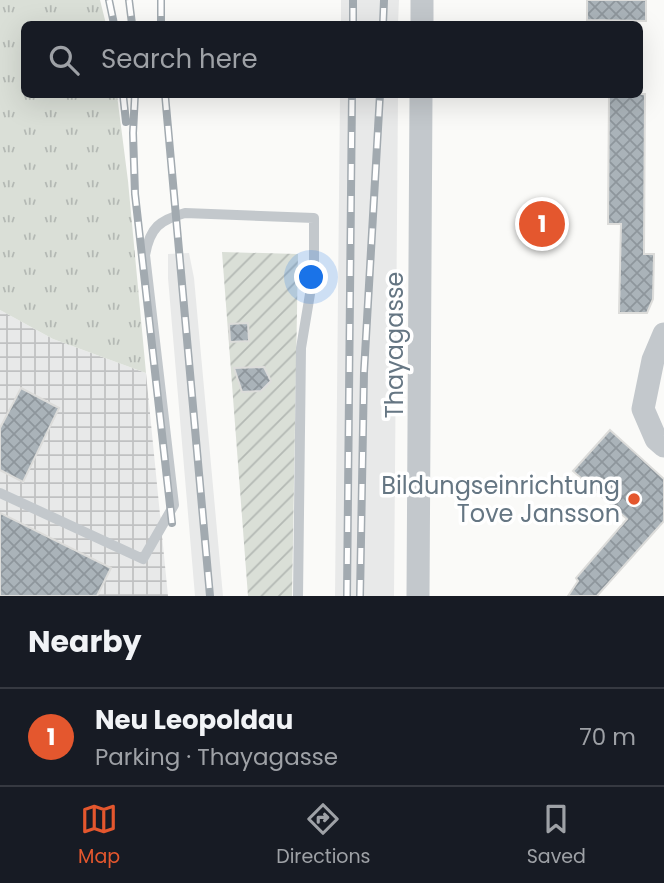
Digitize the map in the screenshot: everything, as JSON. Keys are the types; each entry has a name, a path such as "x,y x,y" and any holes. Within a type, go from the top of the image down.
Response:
{"street":[{"path":"422,0 422,21"},
{"name":"Thayagasse","path":"418,596 421,98"},
{"path":"664,334 653,360 643,409 656,439 664,446"}],"lane":[{"path":"0,493 143,559 174,505 145,255 147,242 156,227 165,219 186,213 314,218 314,270 301,348 298,596"}],"shaded area":[{"path":"341,0 399,0 398,21 341,21"},
{"path":"340,98 398,98 394,596 335,596"},
{"path":"189,253 194,278 223,596 195,596 168,278 168,254"},
{"path":"0,310 53,339 146,373 168,596 0,596"}],"green space":[{"path":"0,0 100,0 105,21 21,21 21,98 117,98 146,373 53,339 0,310"},
{"path":"222,252 298,254 292,596 248,596"}],"building":[{"path":"587,0 646,0 646,21 587,20"},
{"path":"645,94 644,254 654,254 653,299 647,313 619,313 621,224 608,224 609,98 643,98"},
{"path":"248,323 249,341 230,342 229,324"},
{"path":"264,367 271,381 261,391 242,392 234,368"},
{"path":"21,388 59,408 23,482 0,470 0,428"},
{"name":"Bildungseinrichtung Tove Jansson","path":"610,430 664,479 664,521 597,596 568,596 578,581 576,578 627,519 573,471"},
{"path":"0,513 111,568 97,596 0,596"}],"railway":[{"path":"109,0 113,21"},
{"path":"129,0 132,21"},
{"path":"161,0 161,21"},
{"path":"353,0 353,21"},
{"path":"383,21 384,0"},
{"path":"123,98 126,122"},
{"path":"135,98 135,194 172,523"},
{"path":"165,98 210,596"},
{"path":"347,596 352,98"},
{"path":"360,596 364,372 380,98"}],"place":[{"name":"Neu Leopoldau","path":"542,224"},
{"name":"Bildungseinrichtung Tove Jansson","path":"634,499"}]}
